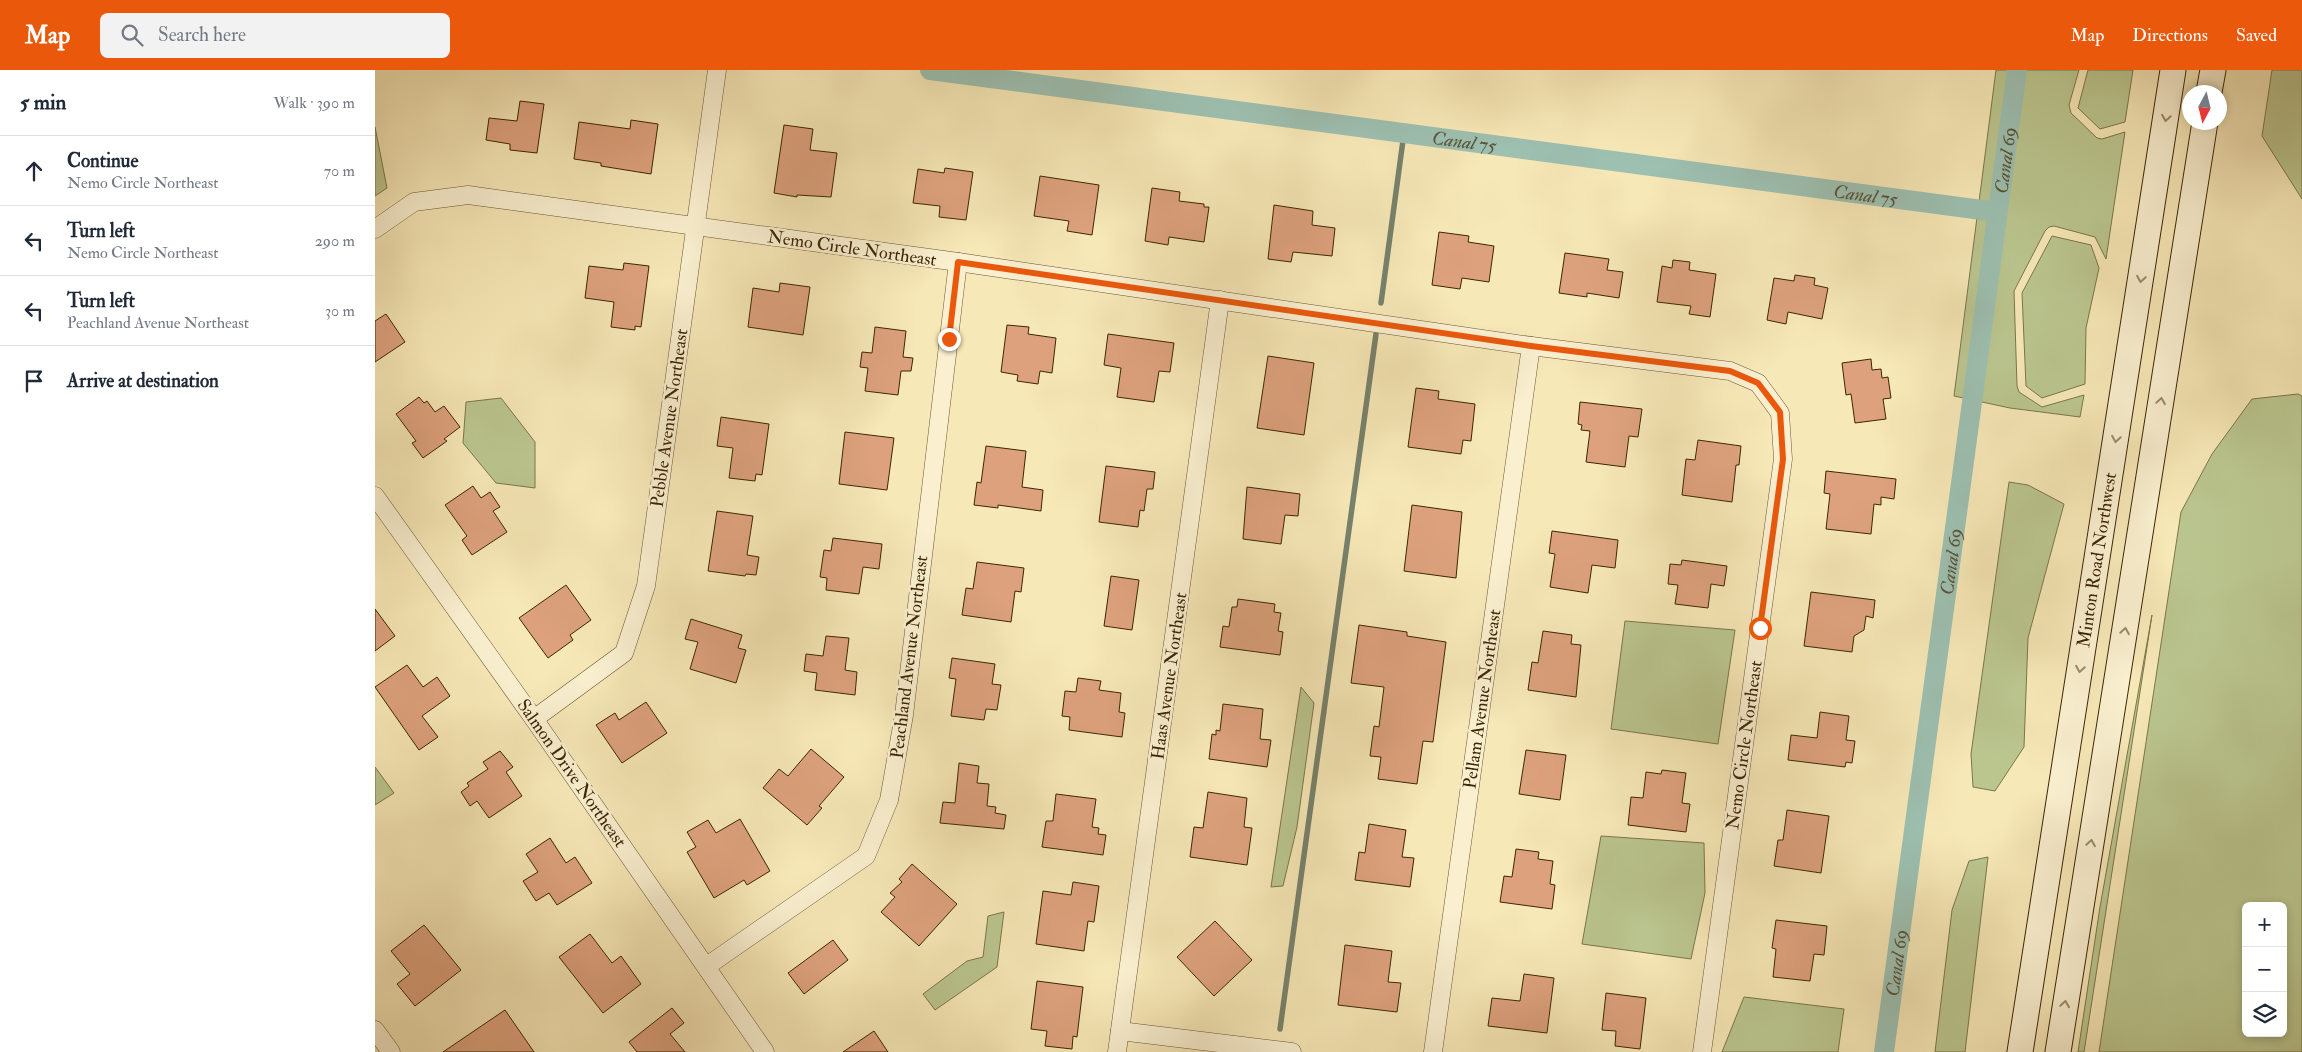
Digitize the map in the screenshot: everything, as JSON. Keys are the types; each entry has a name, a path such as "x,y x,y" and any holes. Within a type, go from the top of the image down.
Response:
{"main road":[{"name":"Minton Road Northwest","path":"2020,1052 2173,70"},
{"path":"2210,85 2213,70"},
{"path":"2058,1052 2204,130"}],"street":[{"name":"Pebble Avenue Northeast","path":"534,719 624,653 640,610 646,586 717,70"},
{"name":"Nemo Circle Northeast","path":"375,229 414,202 467,194 958,262 1531,346 1730,371 1758,383 1780,412 1783,459 1703,1052"},
{"name":"Peachland Avenue Northeast","path":"707,966 866,856 889,800 904,715 958,262"},
{"name":"Haas Avenue Northeast","path":"1117,1052 1220,300"},
{"name":"Pellam Avenue Northeast","path":"1433,1052 1531,346"},
{"name":"Salmon Drive Northeast","path":"375,496 534,719 765,1052"},
{"path":"375,1030 391,1052"},
{"path":"1120,1031 1293,1052"}],"green space":[{"path":"1996,70 2079,70 2069,105 2071,113 2097,138 2102,139 2125,132 2106,259 2095,237 2054,226 2049,227 2045,231 2014,291 2017,386 2019,392 2042,407 2084,395 2080,417 2010,408 1954,396"},
{"path":"2088,70 2133,70 2125,122 2100,129 2078,108"},
{"path":"2272,70 2302,70 2302,199 2262,136"},
{"path":"375,127 387,188 375,196"},
{"path":"2052,236 2091,245 2099,268 2086,328 2085,384 2042,398 2026,386 2022,293"},
{"path":"2298,394 2302,396 2302,1052 2099,1052 2181,512 2212,454 2252,399"},
{"path":"501,398 535,442 535,488 496,483 463,443 466,402"},
{"path":"2009,482 2028,485 2064,504 2028,638 2024,747 1995,791 1973,787 1971,754"},
{"path":"2152,615 2084,1052 2078,1052 2100,907"},
{"path":"1625,621 1735,630 1718,744 1611,729"},
{"path":"1301,687 1314,703 1297,827 1283,886 1271,887"},
{"path":"375,767 394,793 375,805"},
{"path":"1601,836 1704,843 1705,893 1691,959 1582,944"},
{"path":"1988,857 1965,1052 1935,1052 1952,910 1969,861"},
{"path":"1004,912 997,967 935,1010 923,994 967,961 983,957 988,916"},
{"path":"1744,997 1844,1009 1838,1052 1722,1052"}],"building":[{"path":"520,101 544,104 537,153 510,150 510,144 486,140 489,118 517,121"},
{"path":"631,120 658,124 651,174 601,166 601,163 574,159 579,122 630,129"},
{"path":"784,125 813,129 810,150 837,153 831,197 797,195 797,197 774,193"},
{"path":"945,168 973,172 966,220 939,217 940,206 913,203 918,169 944,173"},
{"path":"1040,176 1099,185 1092,235 1067,231 1069,221 1034,216"},
{"path":"1152,188 1180,192 1179,201 1204,204 1204,207 1209,207 1204,242 1169,237 1168,245 1145,241"},
{"path":"1274,205 1313,211 1312,225 1335,228 1332,256 1293,252 1291,262 1268,259"},
{"path":"1439,232 1469,236 1468,242 1494,246 1489,282 1462,278 1460,289 1432,285"},
{"path":"1565,253 1609,259 1607,270 1623,272 1619,298 1587,293 1587,297 1559,293"},
{"path":"1673,260 1690,262 1689,270 1716,274 1710,317 1689,314 1691,306 1657,302 1662,266 1672,268"},
{"path":"624,263 649,266 641,327 635,326 635,330 611,327 614,302 585,298 589,266 623,270"},
{"path":"1795,275 1815,278 1814,285 1828,288 1822,319 1788,312 1786,324 1767,320 1774,278 1794,281"},
{"path":"780,283 810,287 803,335 748,327 753,288 779,292"},
{"path":"386,314 405,342 375,362 375,321"},
{"path":"1007,325 1029,327 1028,334 1056,338 1052,373 1040,371 1038,384 1017,381 1018,375 1001,372"},
{"path":"875,327 906,331 903,357 913,358 911,371 901,371 898,395 865,391 868,368 860,367 862,352 872,353"},
{"path":"1108,334 1174,343 1170,372 1159,371 1154,402 1117,397 1121,368 1104,365"},
{"path":"1268,356 1314,363 1304,435 1257,428"},
{"path":"1871,359 1872,370 1881,369 1882,378 1888,377 1891,398 1883,399 1886,419 1855,423 1851,394 1846,395 1842,363"},
{"path":"1416,388 1439,391 1438,399 1475,404 1471,441 1463,440 1461,454 1408,447"},
{"path":"419,397 424,403 427,401 435,412 444,406 460,427 444,439 447,441 423,458 412,443 416,441 396,414"},
{"path":"1580,402 1642,409 1638,437 1629,436 1625,467 1586,462 1590,431 1581,430 1582,425 1578,424"},
{"path":"721,417 769,424 762,475 756,474 755,481 729,478 733,448 717,446"},
{"path":"845,432 894,438 887,490 839,484"},
{"path":"1698,440 1741,446 1739,465 1736,465 1732,502 1682,495 1686,459 1695,460"},
{"path":"986,446 1026,451 1022,487 1043,490 1041,511 998,505 998,508 974,505 977,482 981,483"},
{"path":"1106,466 1155,472 1153,489 1147,489 1144,511 1140,510 1138,527 1099,522"},
{"path":"1826,471 1896,479 1894,499 1881,497 1881,505 1874,504 1871,534 1826,529 1830,494 1824,493"},
{"path":"473,486 481,498 490,492 500,507 493,511 507,532 472,555 462,540 467,536 445,505"},
{"path":"1247,487 1300,494 1298,516 1285,515 1281,544 1243,539"},
{"path":"1412,505 1462,512 1456,578 1404,571"},
{"path":"717,511 753,516 747,555 759,557 756,575 746,574 745,576 708,571"},
{"path":"1552,531 1618,540 1615,568 1592,565 1588,593 1550,587 1555,554 1549,553"},
{"path":"833,538 882,544 879,569 863,567 859,594 826,590 827,578 820,577 824,550 831,551"},
{"path":"1682,560 1727,566 1724,586 1711,584 1708,608 1675,604 1678,585 1668,584 1670,564 1681,565"},
{"path":"977,562 1024,568 1021,592 1015,591 1011,622 962,615 966,588 973,589"},
{"path":"1111,576 1139,580 1132,630 1104,626"},
{"path":"566,585 591,620 570,635 573,640 548,658 519,618"},
{"path":"1811,592 1875,600 1873,618 1866,616 1864,630 1854,636 1852,652 1804,646"},
{"path":"1238,599 1275,604 1274,612 1281,613 1278,631 1283,632 1280,655 1220,647 1223,626 1229,627 1232,607 1237,607"},
{"path":"375,609 395,636 375,651"},
{"path":"691,619 742,635 738,648 746,650 736,683 690,669 698,642 685,639"},
{"path":"1359,625 1407,632 1407,636 1446,642 1433,742 1423,741 1417,784 1378,779 1381,757 1370,756 1374,726 1379,727 1384,687 1351,683"},
{"path":"1543,631 1572,635 1571,644 1581,645 1576,697 1528,690 1532,662 1538,663"},
{"path":"826,636 849,638 845,670 857,672 855,695 815,690 817,673 804,671 806,654 823,656"},
{"path":"952,658 995,664 992,684 1001,685 997,710 986,709 984,720 951,716 956,679 949,678"},
{"path":"407,665 423,687 437,677 450,696 422,716 438,737 419,750 375,687"},
{"path":"1078,678 1101,681 1099,690 1121,693 1119,712 1125,713 1122,737 1069,730 1070,717 1062,716 1065,691 1076,692"},
{"path":"646,702 667,733 622,763 596,725 615,713 619,720"},
{"path":"1223,704 1263,709 1260,739 1271,740 1267,767 1209,759 1212,734 1216,735 1216,730 1220,731"},
{"path":"1820,712 1849,716 1846,740 1855,741 1852,763 1846,762 1845,767 1788,760 1791,735 1817,738"},
{"path":"811,749 844,777 819,806 822,808 807,825 763,788 779,769 788,776"},
{"path":"1526,750 1566,755 1560,800 1519,794"},
{"path":"500,751 513,767 506,772 522,796 489,818 477,801 470,806 461,792 469,786 467,783 488,769 483,762"},
{"path":"959,763 979,766 977,783 989,784 987,806 996,807 995,813 1006,815 1004,829 940,823 943,802 955,803"},
{"path":"1662,770 1686,773 1682,803 1690,804 1686,832 1628,825 1631,797 1643,798 1646,772 1661,774"},
{"path":"1208,792 1247,798 1244,827 1252,828 1247,865 1190,857 1194,827 1203,828"},
{"path":"1056,794 1096,799 1092,827 1099,828 1098,834 1106,835 1103,855 1042,847 1046,821 1053,821"},
{"path":"1787,810 1829,816 1821,873 1774,866 1778,840 1783,840"},
{"path":"740,819 770,871 747,885 744,880 714,898 687,852 696,847 687,832 708,820 716,833"},
{"path":"1369,824 1406,830 1402,857 1414,858 1410,887 1355,880 1359,852 1365,853"},
{"path":"550,838 566,863 575,857 592,883 557,905 549,893 536,901 523,881 538,872 526,854"},
{"path":"1516,849 1539,852 1538,859 1553,861 1550,884 1555,885 1552,909 1500,902 1504,876 1512,877"},
{"path":"912,864 957,904 919,946 881,912 895,897 890,893 902,882 899,879"},
{"path":"1073,882 1099,886 1094,922 1088,921 1084,951 1036,944 1043,891 1071,895"},
{"path":"1776,920 1827,926 1824,955 1814,954 1810,981 1773,977 1776,949 1772,948"},
{"path":"1215,921 1252,960 1214,996 1177,957"},
{"path":"424,925 461,970 415,1006 397,984 410,974 391,951"},
{"path":"590,934 612,963 621,956 641,984 603,1013 559,957"},
{"path":"833,940 848,960 804,994 788,973"},
{"path":"1345,945 1392,951 1388,982 1401,983 1397,1012 1338,1005"},
{"path":"1524,974 1554,978 1547,1033 1488,1026 1492,998 1520,1001"},
{"path":"1037,981 1083,987 1077,1037 1073,1036 1072,1049 1045,1046 1047,1031 1031,1029"},
{"path":"1606,993 1646,998 1640,1049 1615,1046 1616,1031 1602,1030"},
{"path":"672,1008 684,1023 670,1034 685,1052 637,1052 629,1042"},
{"path":"505,1010 534,1052 443,1052"},
{"path":"874,1031 888,1052 843,1052"}],"waterway":[{"name":"Canal 75","path":"930,70 1997,212"},
{"name":"Canal 69","path":"1884,1052 2017,70"},
{"path":"1381,303 1404,133"},
{"path":"1280,1029 1376,334"}],"route":[{"path":"949,339 958,262 1531,346 1730,371 1758,383 1780,412 1783,459 1760,628"}]}
